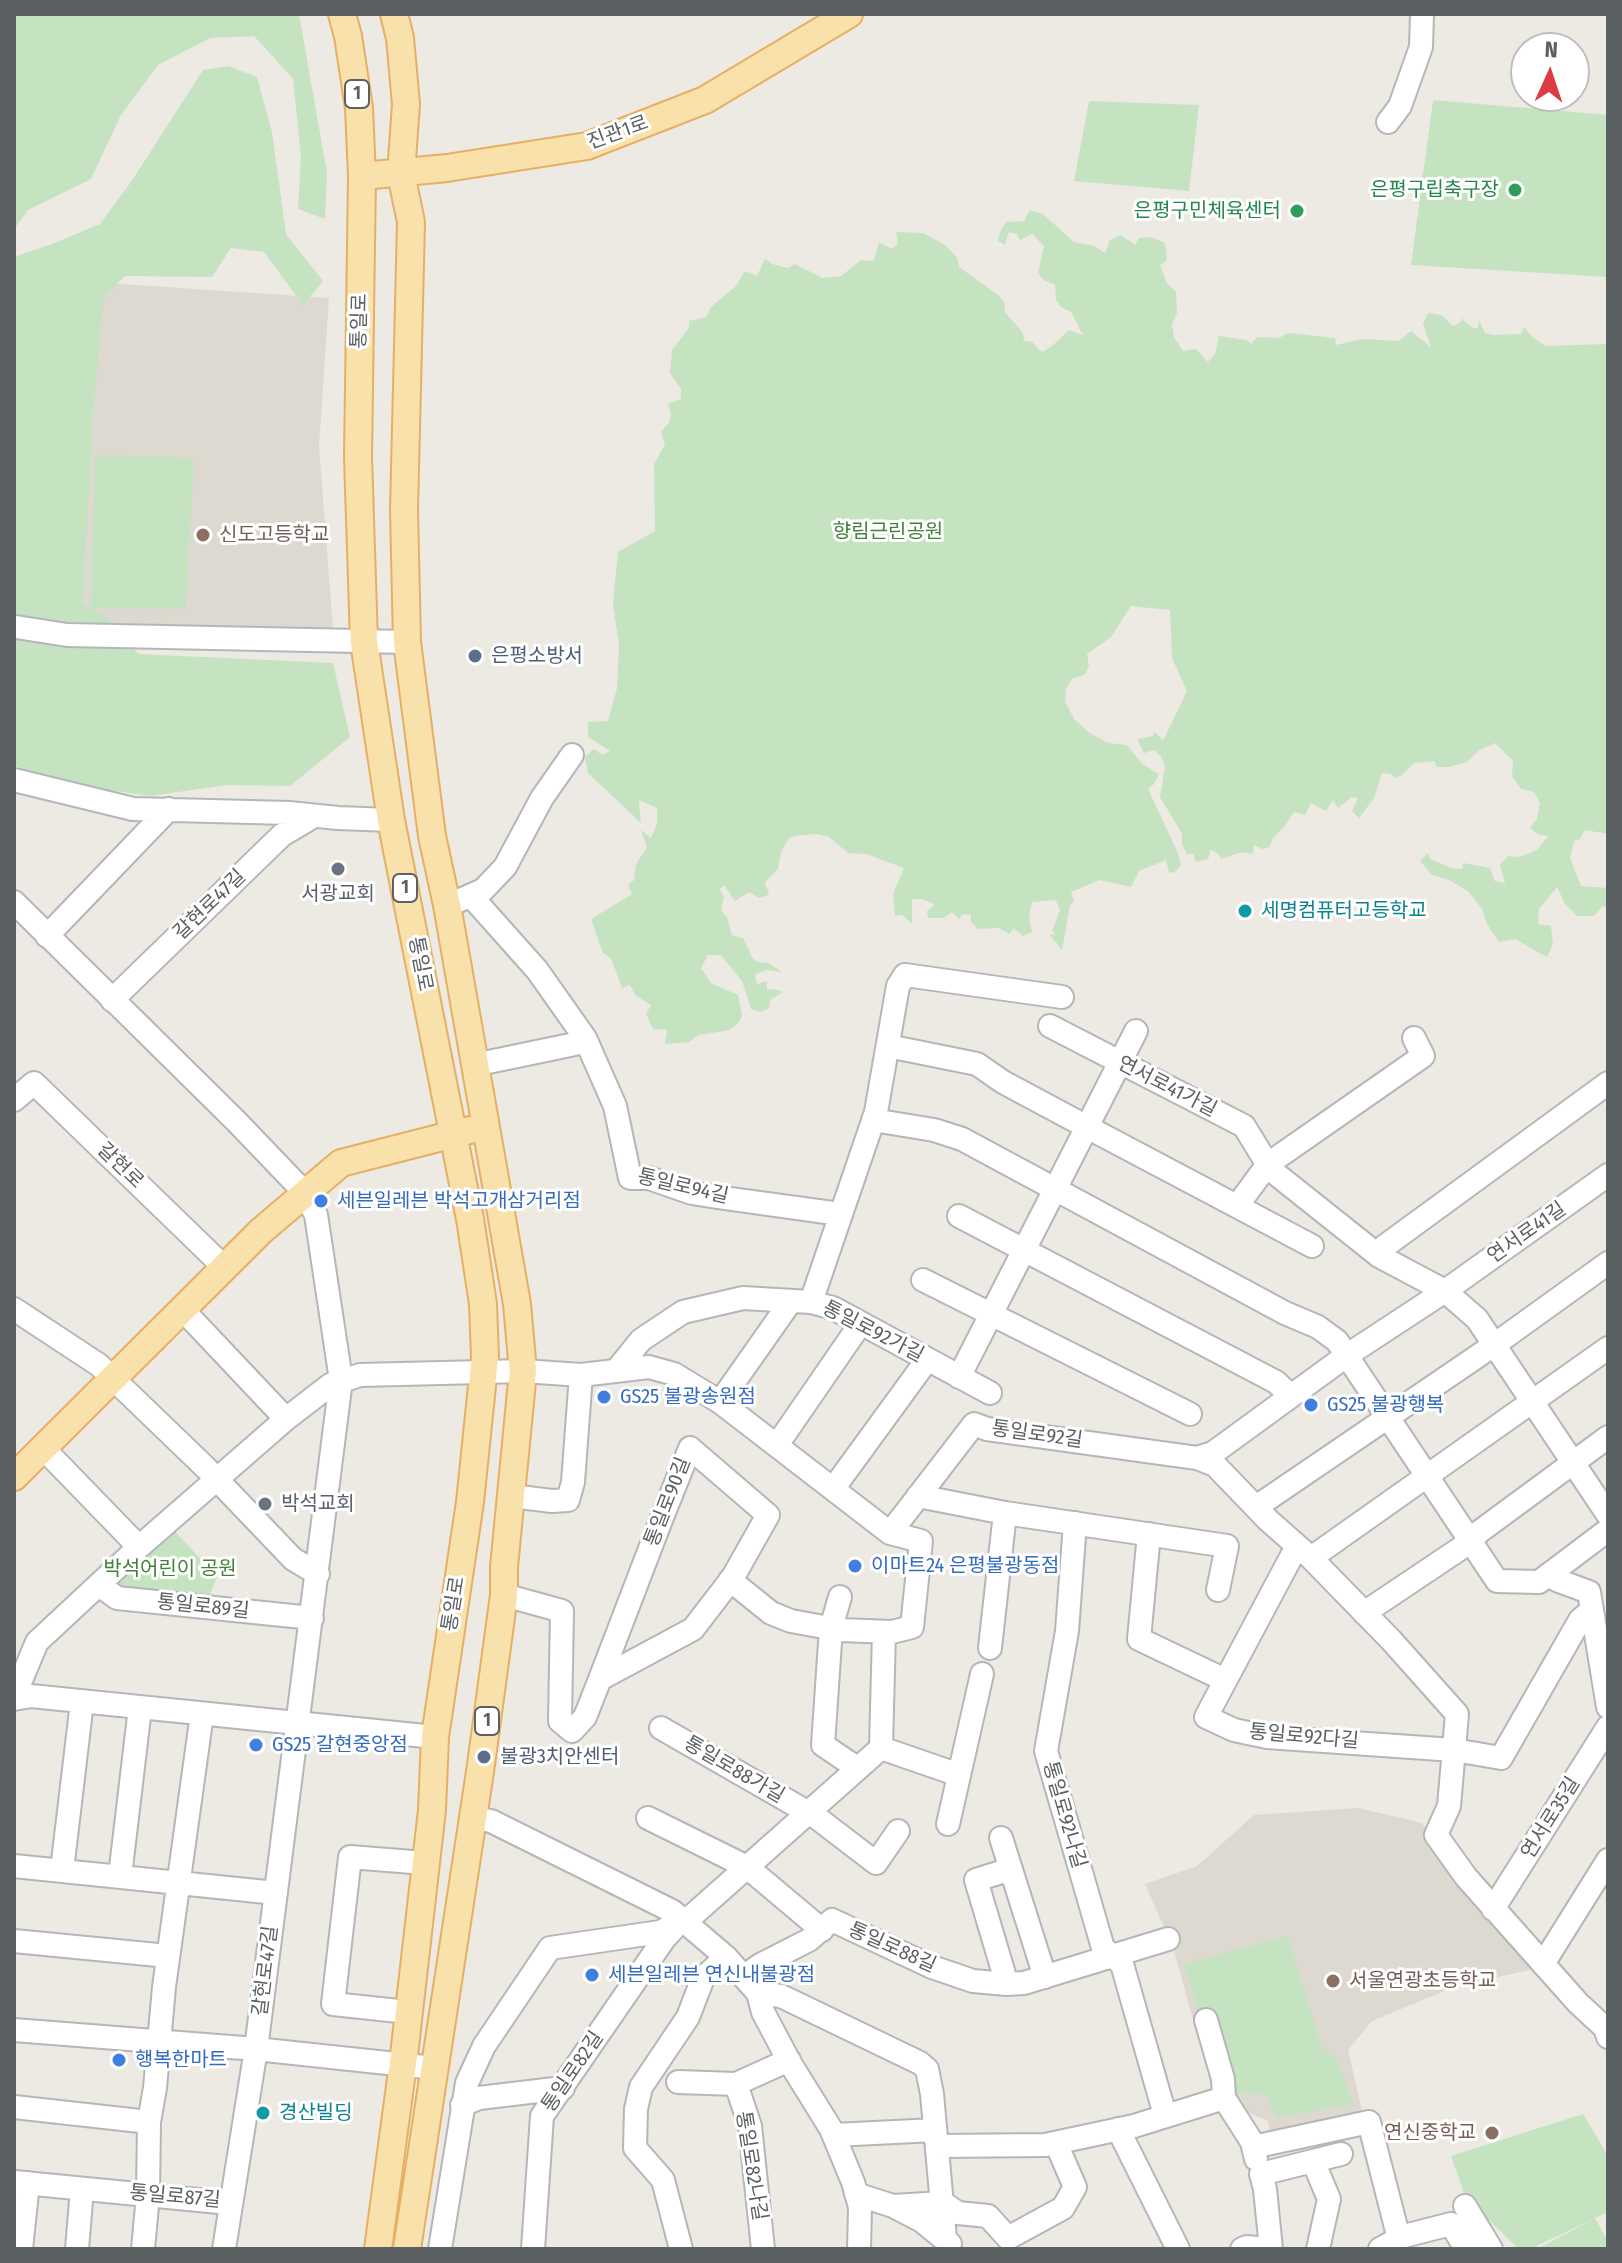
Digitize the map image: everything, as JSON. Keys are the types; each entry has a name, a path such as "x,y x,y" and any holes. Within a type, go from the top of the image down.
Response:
{"main road":[{"name":"통일로","path":"342,14 359,111 362,176 358,457 364,642 391,820 470,1219 483,1304 483,1373 470,1502 435,1737 432,1810 378,2249"},
{"name":"통일로","path":"394,14 400,38 406,104 401,174 411,222 404,510 407,642 432,836 459,900 474,1065 517,1304 523,1371 504,1595 407,2249"},
{"name":"진관1로","path":"362,176 401,174 587,146 705,100 849,14"},
{"path":"14,1477 225,1268 341,1163 485,1126"}],"street":[{"path":"1388,122 1400,106 1421,47 1422,14"},
{"path":"16,627 67,635 407,642"},
{"path":"459,900 483,890 505,867 542,798 572,755"},
{"path":"14,780 133,809 391,820"},
{"path":"47,936 169,809"},
{"name":"갈현로47길","path":"112,1000 282,835 314,816"},
{"name":"통일로94길","path":"459,900 537,970 585,1038 615,1106 630,1178 649,1178 692,1193 840,1214"},
{"path":"14,902 305,1193 316,1215 341,1380 276,1893 14,1866"},
{"path":"720,1402 801,1302 840,1214 873,1120 898,986 905,975 1062,997"},
{"name":"연서로41가길","path":"1050,1026 1244,1126 1268,1164 1293,1188 1379,1256 1445,1291 1477,1319 1608,1515"},
{"path":"959,1377 1136,1031"},
{"path":"474,1065 575,1044 585,1038"},
{"path":"1237,1206 1268,1164 1423,1056 1414,1038"},
{"path":"888,1046 977,1064 1003,1082 1312,1246"},
{"name":"갈현로","path":"14,1100 34,1083 225,1268"},
{"path":"1379,1256 1385,1246 1608,1083"},
{"path":"873,1120 934,1130 962,1139 1285,1313 1318,1327 1337,1341 1497,1581 1539,1582 1608,1530"},
{"name":"연서로41길","path":"1445,1291 1608,1175"},
{"path":"959,1216 1276,1382 1291,1396"},
{"path":"1256,1507 1494,1345 1608,1263"},
{"path":"923,1280 1190,1414"},
{"path":"1197,1458 1213,1453 1346,1356 1445,1291"},
{"name":"통일로92가길","path":"616,1371 641,1340 683,1312 743,1298 801,1302 833,1308 990,1393"},
{"path":"14,1309 99,1365 293,1559 318,1574"},
{"path":"183,1310 286,1419"},
{"path":"777,1445 861,1323"},
{"path":"1426,1475 1608,1348"},
{"path":"833,1489 927,1360"},
{"path":"435,1737 31,1696 14,1698 37,1642 139,1547 286,1419 341,1380 360,1375 523,1371 581,1375 649,1367 674,1374 720,1402 890,1533 921,1541 912,1627 884,1632 791,1621 771,1613 730,1580"},
{"path":"511,1496 568,1500 573,1482 581,1375"},
{"name":"통일로92길","path":"890,1533 974,1424 987,1429 1197,1458"},
{"path":"1364,1613 1470,1542 1479,1532 1608,1437"},
{"path":"43,1448 139,1547"},
{"name":"통일로90길","path":"504,1595 562,1611 560,1721 572,1731 585,1717 690,1448 768,1515 730,1580 693,1629 600,1679"},
{"path":"1197,1458 1215,1465 1304,1552 1457,1714 1449,1806 1436,1835 1493,1909 1578,2003 1605,2028 1608,2037"},
{"name":"통일로92다길","path":"1426,1475 1304,1552 1225,1680 1206,1717 1234,1730 1267,1737 1454,1750 1501,1758 1590,1601"},
{"path":"918,1496 1005,1513 1227,1546 1218,1590"},
{"path":"990,1648 1005,1513"},
{"name":"통일로92나길","path":"1075,1523 1067,1631 1046,1751 1103,1948 1122,1964 1165,2115"},
{"path":"1149,1534 1139,1639 1225,1680"},
{"path":"1548,1575 1590,1601 1608,1707"},
{"name":"통일로89길","path":"99,1585 117,1598 312,1618"},
{"path":"840,1597 831,1628 823,1745 857,1768"},
{"path":"884,1632 881,1748 959,1775"},
{"path":"948,1824 982,1674"},
{"path":"62,1870 82,1702"},
{"path":"120,1876 140,1708"},
{"path":"143,2249 148,2195 149,2122 168,1956 202,1714"},
{"name":"연서로35길","path":"1493,1909 1608,1727"},
{"name":"통일로88가길","path":"661,1728 807,1812 876,1863 898,1831"},
{"name":"통일로88가길","path":"681,1920 693,1915 881,1748"},
{"path":"473,1818 491,1821 672,1911 726,1957 751,1984 789,2060 834,2135 860,2207 859,2249"},
{"path":"648,1818 747,1867 822,1930"},
{"path":"1001,1838 1045,1977"},
{"path":"408,2012 333,2004 350,1857 425,1863"},
{"path":"1543,1964 1608,1860"},
{"path":"1011,1869 976,1880 1007,1984 1024,1983 1168,1939"},
{"name":"갈현로47길","path":"256,2049 276,1893"},
{"path":"440,2249 467,2083 484,2046 550,1948 660,1932 681,1920"},
{"name":"통일로82길","path":"533,2249 542,2116 664,1939 681,1920"},
{"name":"통일로88길","path":"751,1984 832,1920 932,1967 973,1981 1007,1984"},
{"path":"14,1941 168,1956"},
{"path":"681,2249 663,2180 635,2148 636,2109 641,2087 688,2017 703,1978 726,1957"},
{"path":"751,1984 927,2069 950,2244"},
{"path":"1206,2020 1223,2079 1224,2098 1253,2147 1261,2174 1264,2249 1242,2249"},
{"path":"14,2030 256,2049 434,2068"},
{"name":"통일로87길","path":"21,2183 229,2203 256,2049"},
{"path":"678,2082 736,2084 789,2060"},
{"name":"통일로82나길","path":"736,2084 750,2126 763,2249"},
{"path":"462,2105 479,2098 563,2088"},
{"path":"834,2135 1045,2145 1118,2129 1224,2098"},
{"path":"14,2107 149,2122"},
{"path":"1253,2147 1369,2122 1390,2244 1451,2224 1466,2249"},
{"path":"1118,2129 1178,2249"},
{"path":"893,2206 943,2203 958,2213 988,2216 1008,2238 1063,2208 1075,2187 1056,2143"},
{"path":"1261,2174 1341,2154"},
{"path":"1313,2161 1329,2199 1318,2249"},
{"path":"21,2183 21,2249"},
{"path":"77,2249 82,2189"},
{"path":"856,2194 893,2206 922,2221 950,2244"},
{"path":"224,2249 229,2203"},
{"path":"1465,2206 1491,2249"}],"shaded area":[{"name":"신도고등학교","path":"106,283 329,298 319,446 333,630 76,625 92,296"},
{"name":"서울연광초등학교","path":"1359,1808 1422,1823 1478,1902 1534,1969 1454,1987 1372,2021 1348,2050 1363,2115 1272,2143 1268,2121 1244,2111 1206,2067 1173,1947 1145,1884 1197,1866 1254,1815"}],"green space":[{"path":"14,14 299,14 327,173 325,219 298,209 301,156 293,79 254,36 210,38 158,65 121,115 91,179 28,210 14,229"},
{"path":"228,66 257,77 272,132 286,234 323,281 303,305 264,252 231,248 212,277 125,276 104,297 93,413 83,603 90,607 95,455 194,458 186,609 92,608 110,620 138,654 333,663 350,737 290,786 228,785 150,796 52,782 14,765 14,257 100,224 131,182 203,70"},
{"name":"은평구립축구장","path":"1433,100 1510,107 1510,112 1608,115 1608,277 1411,265"},
{"path":"1089,101 1199,105 1189,191 1074,181"},
{"name":"향림근린공원","path":"1030,210 1043,214 1074,242 1094,246 1105,253 1110,240 1121,235 1135,245 1139,238 1150,237 1165,243 1167,260 1160,265 1167,283 1176,292 1177,313 1172,324 1174,337 1183,351 1196,349 1208,362 1215,354 1219,336 1247,340 1251,344 1257,337 1279,338 1288,333 1335,338 1336,345 1362,339 1399,341 1411,331 1431,347 1423,324 1428,313 1441,315 1453,326 1461,322 1461,318 1473,328 1478,328 1479,320 1485,333 1493,335 1521,334 1524,327 1546,346 1608,344 1608,834 1585,830 1580,839 1574,841 1570,858 1581,886 1608,888 1608,909 1603,906 1594,916 1577,916 1565,904 1557,887 1539,909 1538,924 1551,926 1553,944 1547,957 1515,939 1499,942 1487,924 1482,909 1468,891 1432,875 1420,861 1428,853 1430,859 1452,868 1462,869 1463,863 1490,868 1495,881 1505,883 1500,865 1508,856 1520,857 1538,849 1548,836 1539,835 1530,828 1537,819 1540,803 1534,792 1521,789 1512,776 1513,761 1495,743 1478,751 1467,762 1449,767 1437,767 1434,761 1414,763 1395,778 1382,773 1374,798 1359,818 1352,811 1358,798 1352,797 1338,808 1333,800 1326,811 1311,803 1305,815 1294,812 1273,838 1270,847 1262,849 1254,845 1253,854 1242,852 1221,859 1211,850 1208,859 1195,862 1194,854 1187,854 1182,844 1182,834 1160,797 1165,767 1161,757 1155,750 1144,753 1137,739 1153,736 1155,732 1163,741 1187,691 1172,658 1170,610 1131,606 1111,637 1087,654 1089,666 1084,675 1073,678 1066,689 1065,701 1074,719 1088,732 1108,743 1127,745 1142,764 1159,774 1148,789 1178,853 1181,865 1174,873 1169,872 1166,860 1139,871 1131,887 1100,880 1071,892 1074,901 1070,906 1062,950 1049,934 1056,935 1052,931 1060,910 1056,900 1032,902 1029,917 1032,932 1023,936 1014,928 1009,934 999,928 978,929 971,922 971,915 963,914 959,919 952,912 944,918 928,918 927,911 935,905 923,899 912,899 912,924 902,915 895,916 893,894 904,868 866,854 848,853 829,837 816,834 794,836 789,838 781,852 778,869 765,882 769,895 759,898 749,892 735,901 724,885 720,889 724,898 721,910 727,917 732,935 743,938 753,959 767,962 782,972 767,970 755,974 757,984 767,981 767,990 783,992 770,1000 769,1008 761,1012 751,1009 742,981 721,955 708,955 701,968 711,983 738,995 742,1015 739,1022 730,1030 699,1035 689,1042 665,1044 667,1030 653,1029 646,1014 651,1005 635,995 630,985 622,988 611,958 603,953 591,919 632,894 628,885 634,880 636,864 647,847 641,830 651,838 657,824 657,808 639,800 641,823 588,773 585,757 594,749 602,755 610,751 588,737 588,722 608,721 617,688 619,644 613,604 618,552 655,531 654,464 665,444 661,432 669,423 671,414 668,404 681,399 681,389 670,373 672,350 689,328 689,321 706,317 711,307 736,286 745,271 757,276 765,259 788,268 795,264 823,278 841,276 861,260 874,261 879,242 892,249 898,244 896,232 923,233 945,245 957,258 959,267 1004,302 1005,312 1023,333 1024,341 1032,342 1042,352 1069,330 1083,335 1071,312 1056,300 1055,285 1038,273 1044,246 1032,234 1020,240 1017,234 1009,232 1005,245 998,241 1006,222 1024,221"},
{"name":"박석어린이 공원","path":"172,1528 217,1577 207,1602 120,1593 108,1583"},
{"path":"1288,1936 1322,2048 1338,2061 1353,2104 1276,2118 1266,2094 1235,2093 1209,2016 1200,2017 1184,1964"},
{"path":"1583,2114 1608,2156 1608,2212 1595,2218 1608,2242 1608,2249 1537,2249 1594,2219 1530,2249 1519,2249 1466,2198 1451,2156"}],"place":[{"name":"은평구립축구장","path":"1515,190"},
{"name":"은평구민체육센터","path":"1297,211"},
{"name":"신도고등학교","path":"203,535"},
{"name":"은평소방서","path":"475,656"},
{"name":"서광교회","path":"338,869"},
{"name":"세명컴퓨터고등학교","path":"1245,911"},
{"name":"세븐일레븐 박석고개삼거리점","path":"321,1201"},
{"name":"GS25 불광송원점","path":"604,1397"},
{"name":"GS25 불광행복","path":"1311,1405"},
{"name":"박석교회","path":"265,1504"},
{"name":"이마트24 은평불광동점","path":"855,1566"},
{"name":"GS25 갈현중앙점","path":"256,1745"},
{"name":"불광3치안센터","path":"484,1757"},
{"name":"세븐일레븐 연신내불광점","path":"592,1975"},
{"name":"서울연광초등학교","path":"1333,1981"},
{"name":"행복한마트","path":"119,2060"},
{"name":"경산빌딩","path":"263,2113"},
{"name":"연신중학교","path":"1492,2133"}]}
